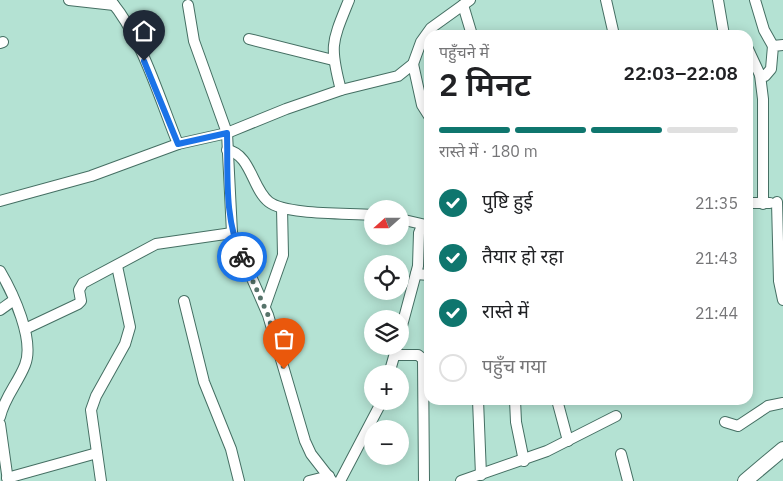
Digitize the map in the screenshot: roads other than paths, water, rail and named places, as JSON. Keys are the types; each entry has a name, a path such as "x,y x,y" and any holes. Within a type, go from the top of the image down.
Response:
{"main road":[{"path":"745,481 783,449"}],"street":[{"path":"69,0 112,3 137,45 178,144"},
{"path":"340,90 333,60 334,36 349,0"},
{"path":"606,0 613,30"},
{"path":"718,0 723,30"},
{"path":"755,0 764,30 778,45 769,74 760,75"},
{"path":"430,30 467,3 471,30"},
{"path":"188,6 194,41 227,133 232,233 265,306 305,441 315,460 330,478"},
{"path":"0,201 91,176 178,144 227,133 340,90 398,76 413,64 424,36"},
{"path":"249,39 333,60"},
{"path":"753,60 760,75 763,99 763,204"},
{"path":"413,64 424,108"},
{"path":"227,150 238,154 268,202 282,208 364,214"},
{"path":"753,203 780,202 780,281 783,300"},
{"path":"265,306 283,255 282,208"},
{"path":"409,221 424,224"},
{"path":"406,310 416,274 419,233 424,226"},
{"path":"26,329 78,304 82,301 80,286 156,244 232,233"},
{"path":"101,481 91,410 96,396 125,344 130,327 117,266"},
{"path":"0,270 26,329 28,354 26,364 0,417"},
{"path":"416,274 424,275"},
{"path":"0,310 14,300"},
{"path":"184,301 204,382 231,449 240,481"},
{"path":"409,353 423,358 424,481"},
{"path":"724,422 738,426 768,406 783,403"},
{"path":"478,405 481,475"},
{"path":"515,405 516,422 524,461"},
{"path":"558,405 568,441"},
{"path":"340,481 353,461 378,410"},
{"path":"461,481 524,461 616,416"},
{"path":"0,424 7,479 96,453"},
{"path":"621,454 628,481"},
{"path":"309,481 330,478"}]}
